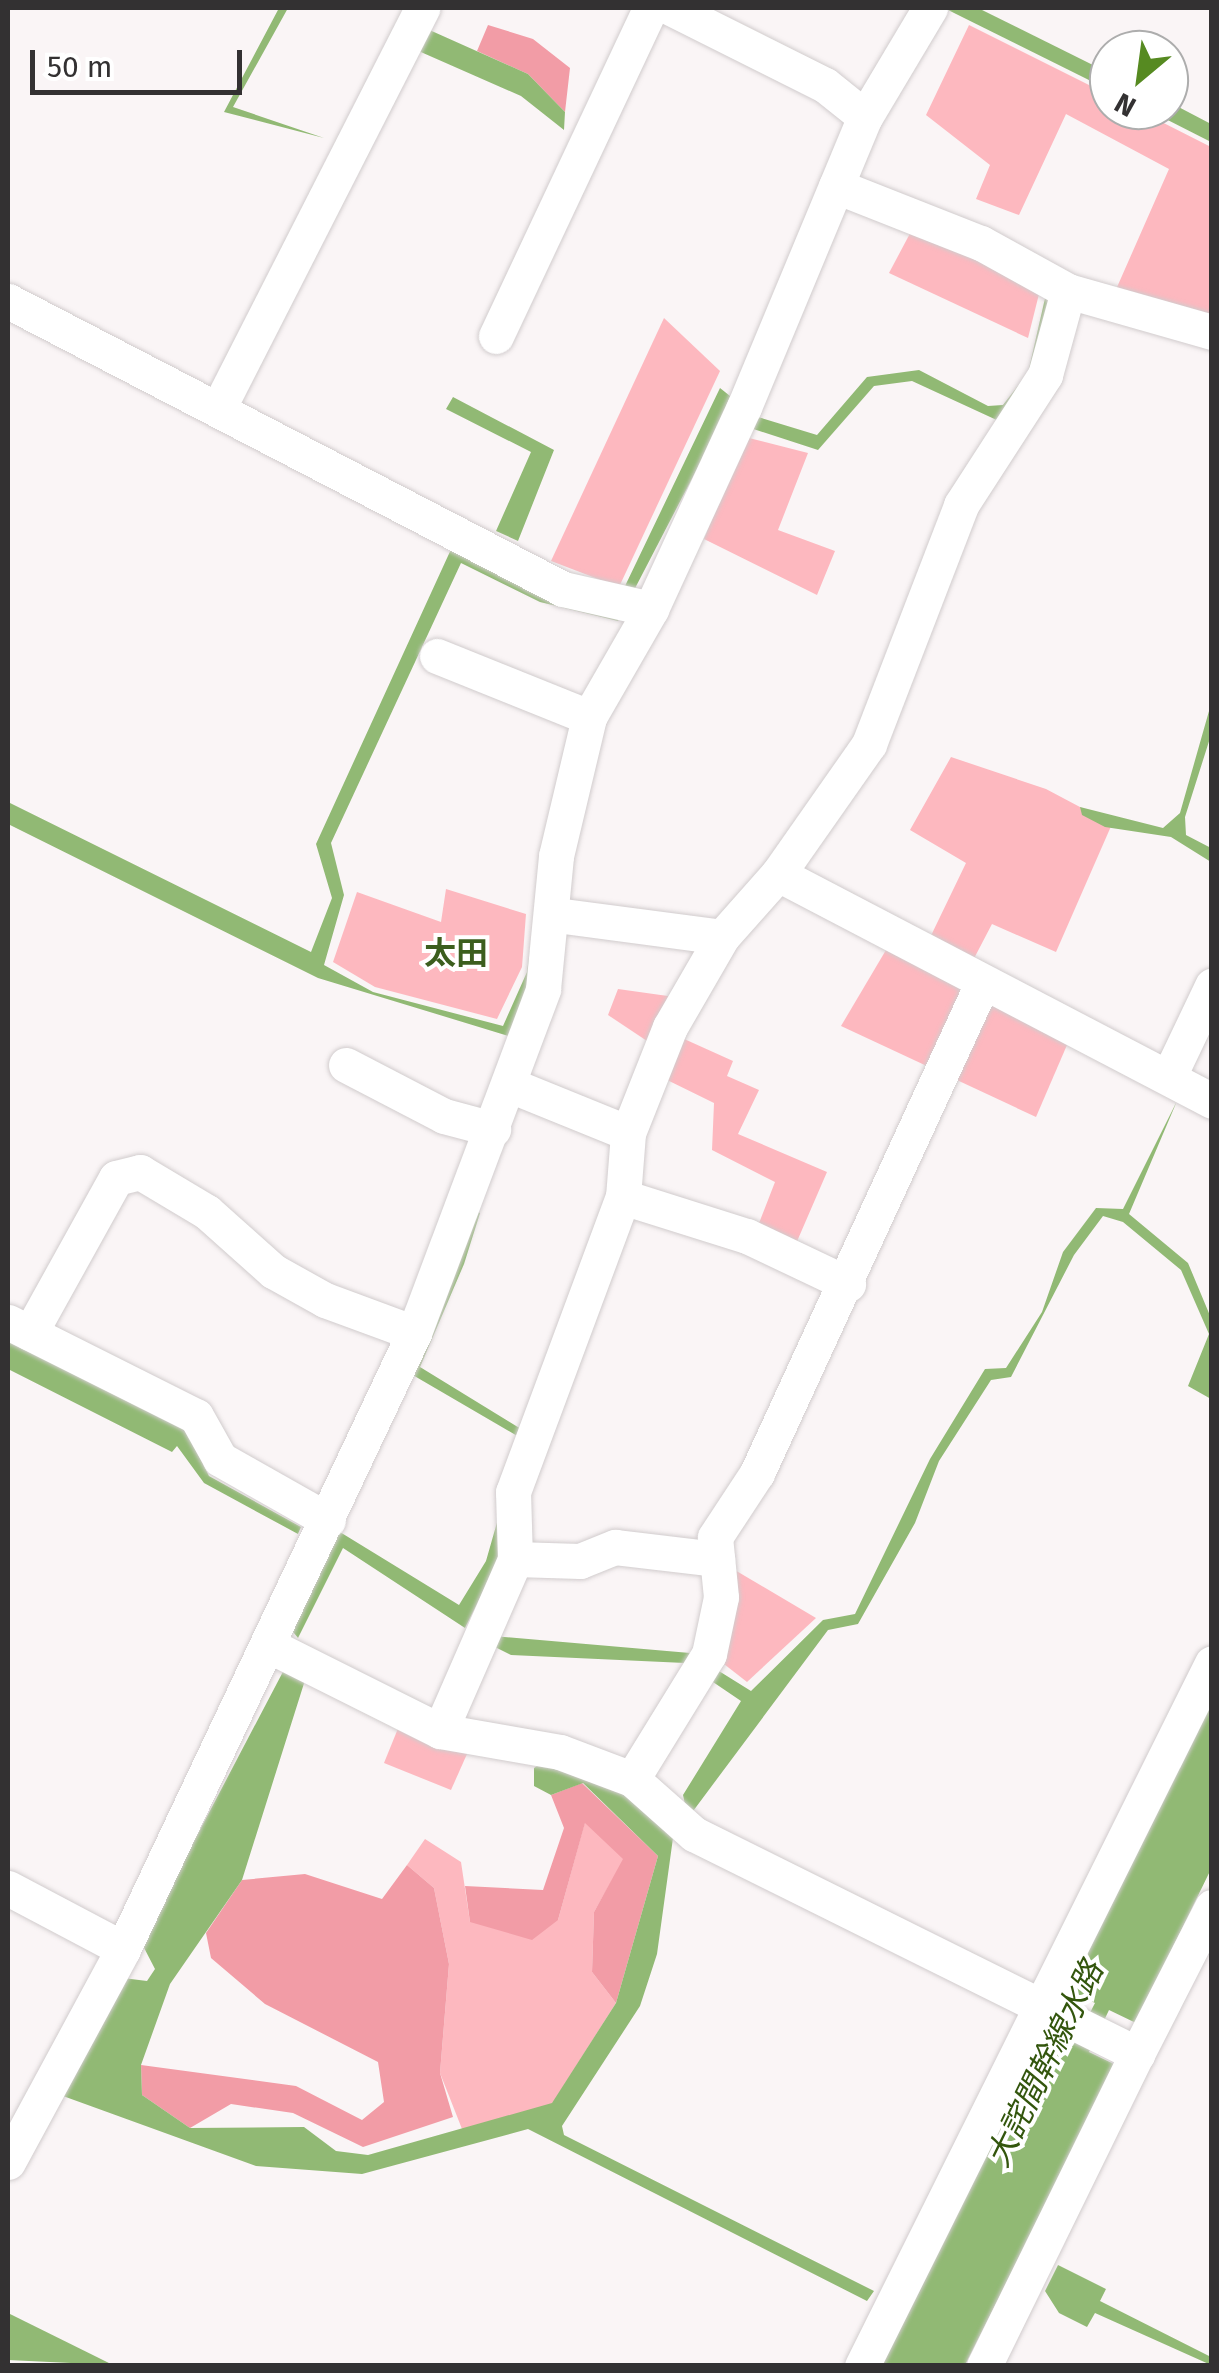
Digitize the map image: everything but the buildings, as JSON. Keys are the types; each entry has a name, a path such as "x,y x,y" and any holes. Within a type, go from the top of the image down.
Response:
{"street":[{"path":"219,407 422,8"},
{"path":"496,336 650,8"},
{"path":"671,8 825,84 865,117"},
{"path":"8,2162 123,1949 270,1646 414,1333 494,1129 543,989 556,915 556,856 589,717 634,605 738,420 865,117 930,8"},
{"path":"836,186 981,244 1068,291 1212,332"},
{"path":"440,1731 515,1559 513,1492 624,1198 628,1133 670,1027 722,937 778,874 869,744 961,505 1045,375 1068,291"},
{"path":"8,300 564,589 634,605"},
{"path":"438,656 589,717"},
{"path":"778,874 981,986 1170,1074 1212,1100"},
{"path":"556,915 722,937"},
{"path":"632,1779 702,1666 721,1596 714,1537 757,1473 848,1284 981,986"},
{"path":"1170,1074 1212,986"},
{"path":"346,1065 444,1116 494,1129"},
{"path":"510,1086 628,1133"},
{"path":"328,1520 220,1459 196,1416 19,1328 116,1178 140,1172 207,1212 273,1271 325,1300 414,1333"},
{"path":"624,1198 747,1236 848,1284"},
{"path":"515,1559 580,1561 615,1547 717,1559"},
{"path":"270,1646 440,1731 560,1752 632,1779 694,1834 1137,2054"},
{"path":"862,2366 1057,2013 1212,1663"},
{"path":"8,1888 123,1949"},
{"path":"984,2366 1212,1907"}],"shaded area":[{"path":"488,25 533,39 570,68 565,112 528,74 477,51"},
{"path":"969,25 1089,85 1089,126 1066,114 1019,215 976,199 990,165 926,115"},
{"path":"1096,130 1177,130 1211,147 1212,320 1114,294 1169,169"},
{"path":"915,224 1041,286 1028,338 889,273"},
{"path":"664,318 720,371 619,587 551,561"},
{"path":"745,437 808,453 778,530 835,551 817,595 704,539"},
{"path":"951,757 1046,789 1112,824 1056,952 992,924 969,968 925,948 966,863 910,830"},
{"path":"446,889 526,914 522,967 497,1019 375,987 333,962 357,892 441,922"},
{"path":"886,950 1070,1038 1036,1117 841,1026"},
{"path":"618,989 682,998 662,1029 733,1061 727,1076 759,1090 738,1134 827,1172 795,1246 756,1231 775,1182 712,1150 714,1103 659,1076 662,1051 608,1015"},
{"path":"728,1566 816,1618 747,1682 715,1657"},
{"path":"399,1726 471,1745 451,1790 384,1763"},
{"path":"582,1783 658,1856 616,2003 592,1972 594,1912 623,1859 585,1823 558,1920 532,1940 470,1922 465,1886 543,1890 564,1828 551,1795"},
{"path":"585,1822 624,1859 594,1912 592,1972 616,2003 552,2104 462,2129 440,2073 449,1964 434,1888 407,1865 425,1839 461,1862 470,1922 558,1920"},
{"path":"407,1865 434,1888 449,1964 440,2073 453,2117 363,2147 293,2113 231,2104 190,2128 142,2095 141,2065 296,2086 362,2120 384,2102 378,2062 265,2004 211,1958 206,1933 242,1880 305,1874 382,1899"}],"water":[{"path":"279,8 288,8 233,107 324,138 224,112"},
{"path":"944,8 978,8 1089,63 1089,80"},
{"path":"425,28 528,74 565,112 564,130 521,96 414,49"},
{"path":"1189,112 1211,124 1211,142 1187,130"},
{"path":"1046,294 1055,296 1034,377 1001,422 912,381 874,386 818,450 723,419 618,621 540,602 461,563 331,843 344,895 324,965 373,992 503,1026 527,972 534,921 531,980 512,1037 318,978 8,824 8,802 311,952 332,898 316,844 453,545 614,609 720,388 755,416 817,435 867,377 919,370 988,406 1003,405 1028,373"},
{"path":"453,397 554,450 518,541 496,531 531,452 446,409"},
{"path":"1211,704 1211,735 1185,817 1186,835 1211,848 1211,862 1171,837 1105,827 1082,815 1080,807 1163,828 1180,813"},
{"path":"1177,1101 1129,1214 1188,1263 1211,1318 1211,1399 1188,1386 1209,1334 1181,1270 1123,1222 1103,1216 1074,1255 1011,1377 991,1380 939,1461 915,1523 858,1624 828,1630 673,1838 657,1954 640,2006 562,2126 564,2135 874,2291 867,2301 528,2129 362,2174 256,2166 63,2096 123,1978 147,1981 155,1969 141,1942 286,1666 306,1677 242,1880 170,1984 141,2065 142,2095 190,2128 304,2127 336,2151 368,2155 552,2103 616,2003 658,1856 583,1783 551,1795 534,1786 534,1768 546,1760 686,1809 683,1795 741,1701 685,1663 511,1655 489,1644 493,1636 690,1653 751,1691 823,1620 855,1614 930,1459 985,1369 1006,1368 1042,1312 1063,1252 1096,1208 1123,1209"},
{"path":"471,1208 480,1213 464,1264 420,1367 521,1429 519,1437 411,1374"},
{"path":"8,1338 184,1426 209,1476 301,1527 298,1534 204,1483 177,1446 172,1452 8,1369"},
{"path":"498,1519 500,1558 465,1628 343,1548 298,1638 289,1627 335,1529 459,1605 486,1561"},
{"name":"大詫間幹線水路","path":"1211,1697 1211,1869 1136,2023 1109,2010 1089,2052 1116,2065 965,2365 879,2366 1045,2031 1074,2044 1095,2003 1067,1989"},
{"path":"1058,2265 1106,2289 1100,2301 1211,2357 1211,2365 1095,2313 1087,2327 1059,2313 1045,2291"},
{"path":"8,2313 113,2365 8,2360"}],"district":[{"name":"太田","path":"456,953"}]}
